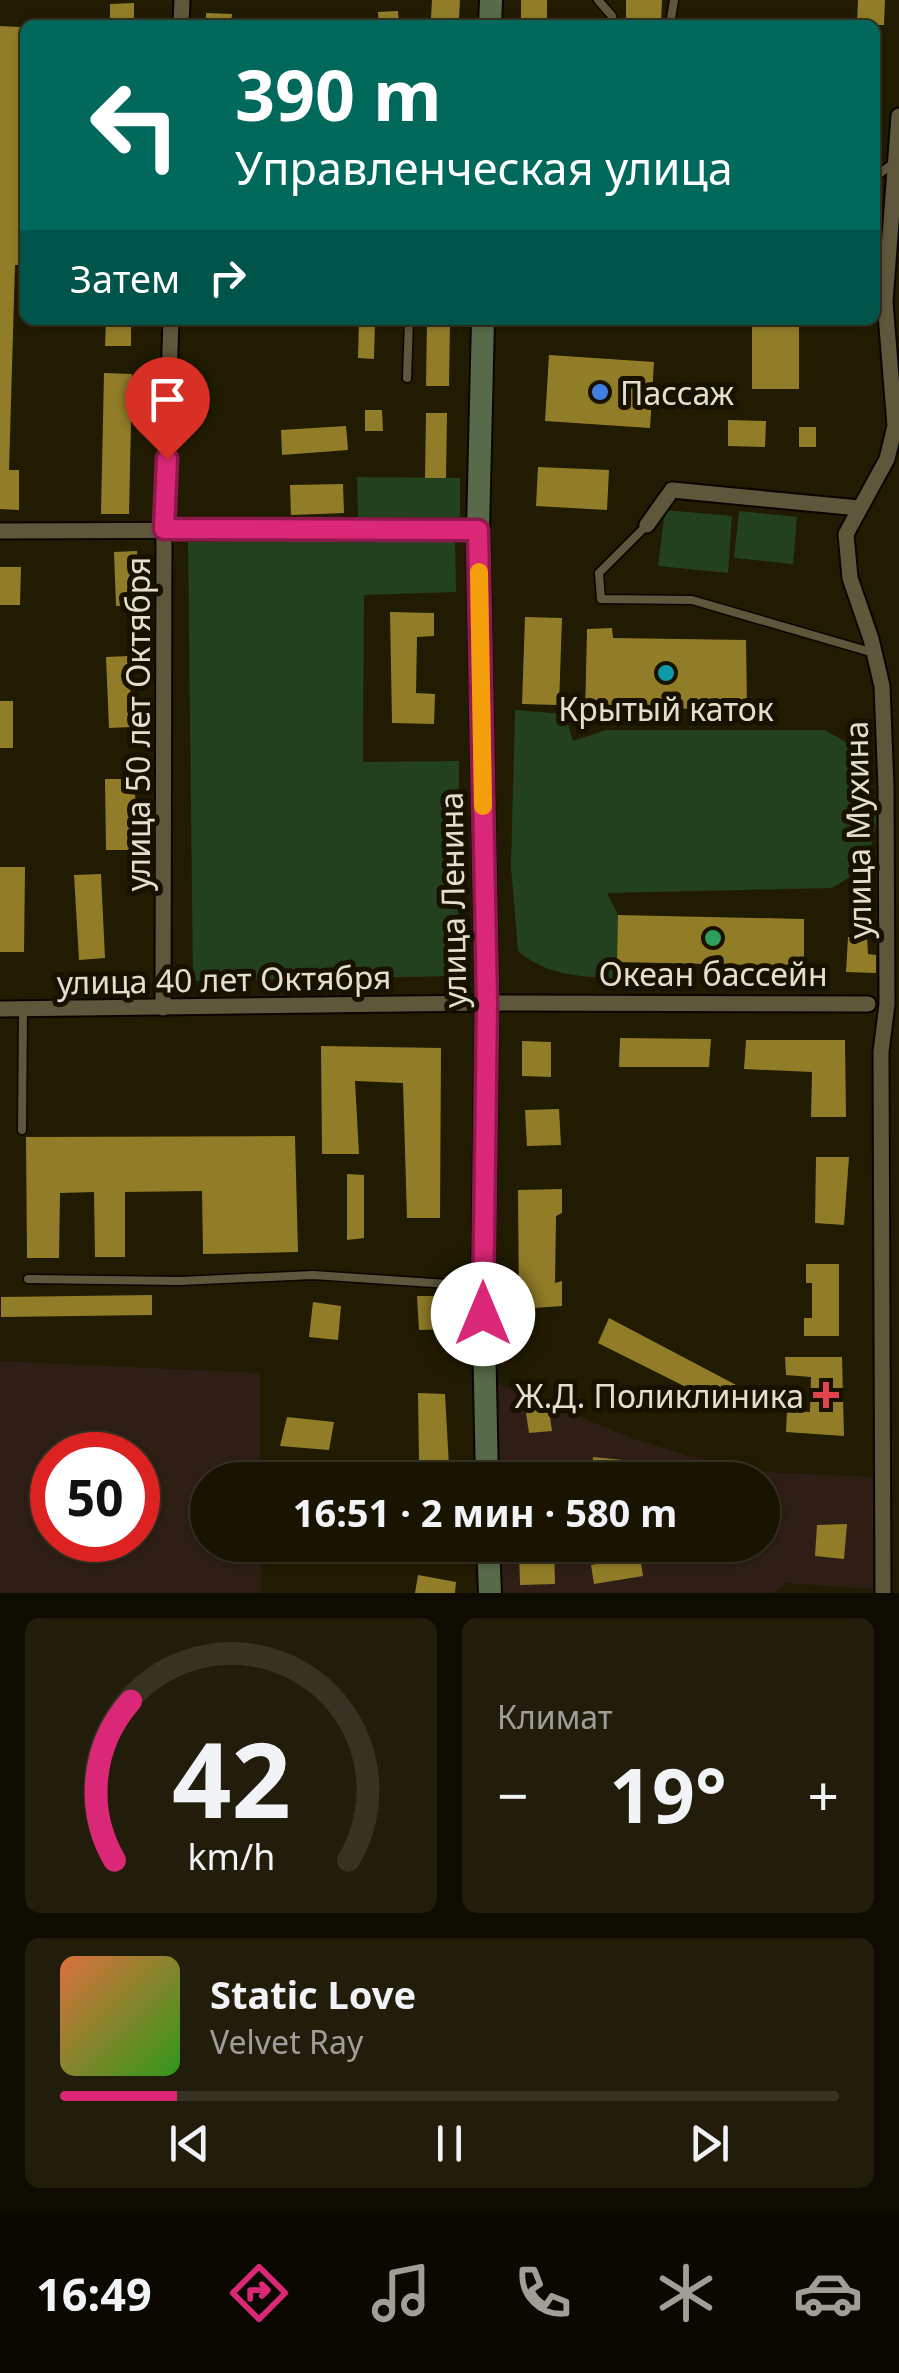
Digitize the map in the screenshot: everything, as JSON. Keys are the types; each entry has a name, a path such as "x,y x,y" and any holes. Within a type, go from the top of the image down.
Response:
{"main road":[{"name":"улица Ленина","path":"483,325 478,530 487,1003 483,1286 487,1462"},
{"path":"489,1562 490,1593"}],"street":[{"name":"улица Мухина","path":"882,1593 892,1491 891,1238 881,1052 893,1002 886,787 882,686 848,564 846,534 896,442 885,302 899,116"},
{"name":"улица 50 лет Октября","path":"163,1008 164,529 172,325"},
{"path":"647,525 672,490 859,508"},
{"path":"0,530 478,530"},
{"name":"улица 40 лет Октября","path":"0,1008 868,1004"}],"lane":[{"path":"598,0 612,20"},
{"path":"880,173 895,162"},
{"path":"407,378 408,325"},
{"path":"647,525 599,573 601,599 692,600 874,653"},
{"path":"22,1008 22,1130"},
{"path":"28,1279 180,1281 314,1276 483,1286"}],"shaded area":[{"path":"0,1361 260,1373 260,1462 190,1462 190,1562 261,1562 261,1593 0,1593"},
{"path":"496,1383 634,1439 719,1462 497,1462"},
{"path":"780,1473 873,1477 873,1589 786,1583 774,1593 498,1593 498,1562 780,1562"}],"green space":[{"path":"357,477 460,478 460,517 358,517"},
{"path":"665,510 732,516 728,573 658,566"},
{"path":"739,511 797,517 793,564 734,558"},
{"path":"455,540 456,592 364,595 363,762 459,761 458,976 193,981 188,542"},
{"path":"515,710 565,714 573,741 606,730 824,730 850,746 869,775 876,810 871,846 852,875 832,888 607,893 618,915 613,979 551,970 518,951 511,867"}],"building":[{"path":"432,0 460,0 459,18 431,18"},
{"path":"521,0 547,0 547,20 521,20"},
{"path":"626,0 662,0 661,20 626,20"},
{"path":"858,0 885,0 884,25 880,25 880,20 857,20"},
{"path":"134,3 134,20 110,20 110,4"},
{"path":"398,11 399,20 379,20 378,12"},
{"path":"206,13 232,14 231,20 206,20"},
{"path":"0,26 20,27 18,265 9,470 19,470 19,510 0,509"},
{"path":"106,325 131,325 131,346 105,346"},
{"path":"359,325 375,325 374,359 358,358"},
{"path":"427,325 450,325 449,386 426,386"},
{"path":"752,325 799,325 799,389 752,389"},
{"name":"Пассаж","path":"549,355 654,362 650,428 545,421"},
{"path":"104,373 132,374 129,514 101,514"},
{"path":"365,410 382,410 383,431 365,431"},
{"path":"426,413 447,413 446,478 425,478"},
{"path":"728,420 766,421 765,447 728,446"},
{"path":"346,426 348,450 282,455 281,430"},
{"path":"799,427 816,427 816,447 799,447"},
{"path":"538,467 609,470 607,510 536,506"},
{"path":"343,484 344,513 291,515 290,485"},
{"path":"137,551 139,605 116,606 114,552"},
{"path":"0,567 21,567 20,605 0,605"},
{"path":"390,612 434,613 434,636 417,637 416,693 435,694 434,724 392,723"},
{"path":"525,617 562,618 559,705 522,704"},
{"name":"Крытый каток","path":"612,628 613,638 746,640 747,710 612,707 612,717 585,716 587,629"},
{"path":"129,656 132,727 109,728 106,657"},
{"path":"0,701 13,701 13,748 0,748"},
{"path":"105,779 135,779 136,850 106,850"},
{"path":"0,867 25,867 24,952 0,952"},
{"path":"101,874 105,958 79,960 74,875"},
{"path":"618,915 804,919 804,966 617,962"},
{"path":"848,937 867,937 868,954 876,955 876,973 846,972"},
{"path":"620,1038 711,1039 709,1067 619,1067"},
{"path":"746,1040 845,1040 846,1117 811,1117 812,1072 744,1069"},
{"path":"522,1041 551,1042 551,1077 522,1076"},
{"path":"321,1046 441,1048 440,1218 407,1218 403,1083 355,1081 359,1154 322,1154"},
{"path":"559,1109 561,1145 527,1146 525,1110"},
{"path":"295,1136 298,1252 203,1254 202,1191 125,1192 125,1257 95,1257 94,1192 60,1193 59,1258 27,1258 26,1137"},
{"path":"816,1157 849,1157 844,1225 815,1223"},
{"path":"347,1174 364,1175 364,1238 347,1240"},
{"path":"562,1189 562,1213 556,1216 555,1283 562,1281 562,1306 519,1309 518,1190"},
{"path":"806,1264 839,1264 839,1336 804,1336 804,1318 812,1318 812,1283 806,1283"},
{"path":"152,1295 152,1315 1,1317 1,1297"},
{"path":"417,1296 452,1296 454,1329 419,1330"},
{"path":"313,1302 341,1306 338,1340 309,1337"},
{"path":"609,1318 738,1386 724,1406 598,1343"},
{"path":"785,1357 842,1357 844,1436 786,1432 787,1411 810,1412 811,1377 786,1375"},
{"path":"418,1393 445,1394 449,1462 419,1462"},
{"path":"548,1403 552,1431 529,1433 525,1406"},
{"path":"287,1417 334,1422 329,1450 280,1446"},
{"path":"593,1457 643,1462 593,1462"},
{"path":"847,1524 844,1559 815,1556 817,1525"},
{"path":"519,1562 554,1562 555,1584 520,1585"},
{"path":"641,1562 643,1576 594,1584 591,1565"},
{"path":"418,1575 456,1582 455,1593 415,1593"}],"slow traffic":[{"path":"479,572 483,806"}],"place":[{"name":"Пассаж","path":"600,392"},
{"name":"Крытый каток","path":"666,673"},
{"name":"Океан бассейн","path":"713,938"},
{"name":"Ж.Д. Поликлиника","path":"826,1395"}],"route":[{"path":"167,459 164,529 478,530 487,1003 483,1314"}]}
